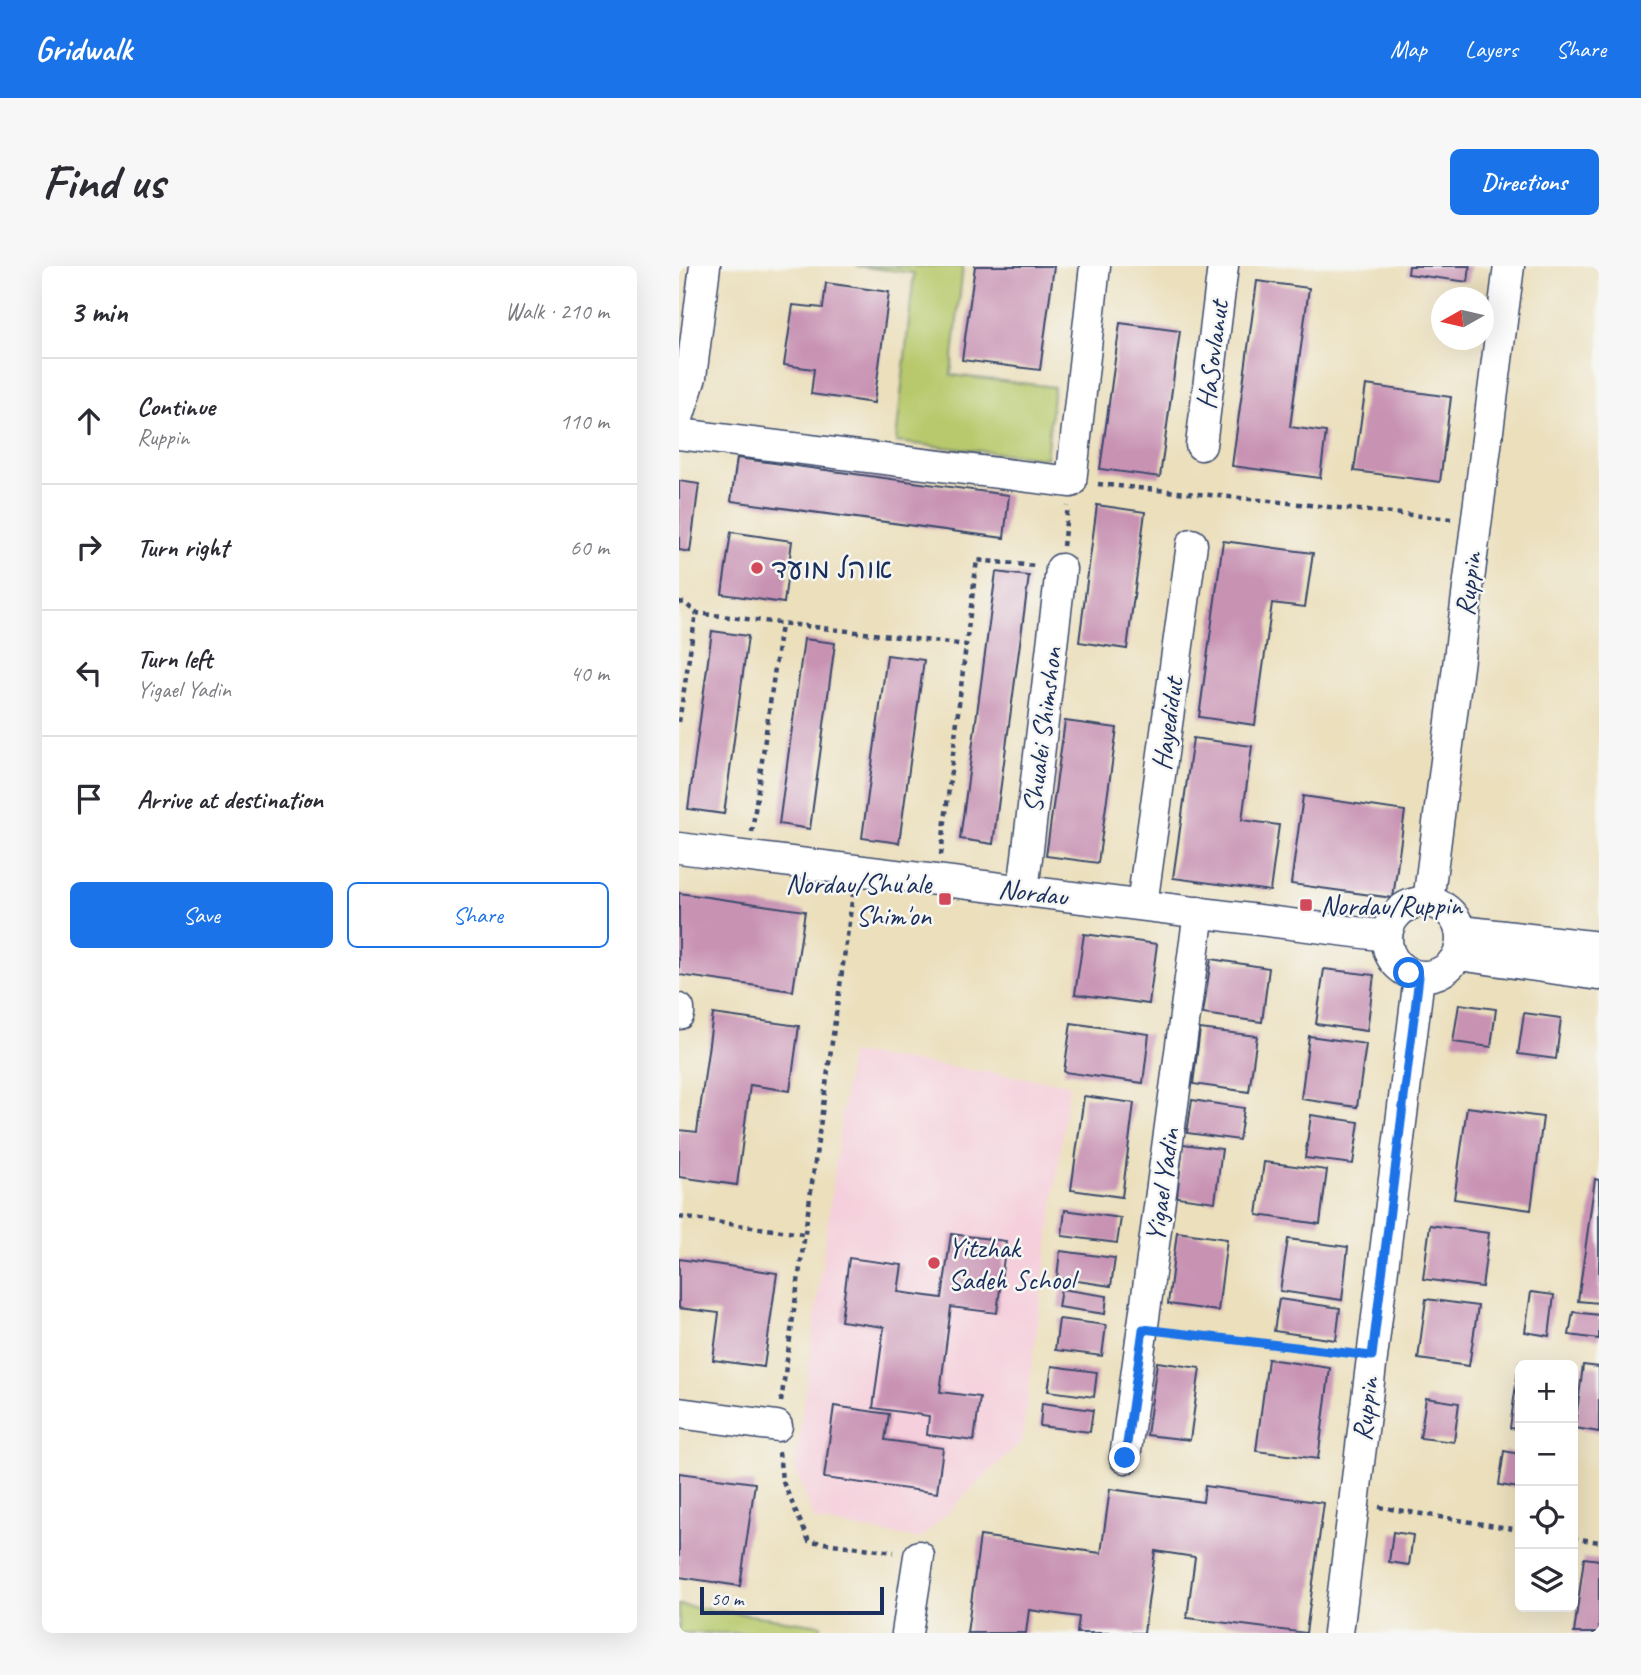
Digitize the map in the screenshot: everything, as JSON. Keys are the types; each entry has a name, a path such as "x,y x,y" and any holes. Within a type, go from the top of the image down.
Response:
{"street":[{"path":"679,415 691,377 705,266"},
{"path":"679,434 1072,482 1095,266"},
{"name":"HaSovlanut","path":"1201,445 1223,266"},
{"name":"Ruppin","path":"1428,902 1509,266"},
{"name":"Hayedidut","path":"1142,905 1192,544"},
{"name":"Shualei Shimshon","path":"1023,891 1061,569"},
{"name":"Nordau","path":"679,848 1387,936"},
{"path":"1416,902 1428,902 1449,911 1457,920 1460,943 1452,965 1443,972 1419,977 1399,967 1392,958 1387,936 1390,924 1405,907 1416,902"},
{"name":"Yigael Yadin","path":"1125,1458 1199,912"},
{"path":"1460,943 1599,947"},
{"path":"1460,943 1599,975"},
{"name":"Ruppin","path":"1338,1633 1419,977"},
{"path":"679,1413 777,1426"},
{"path":"907,1633 919,1556"}],"path":[{"path":"938,880 977,560 1061,569 1072,482 1476,522"},
{"path":"679,601 696,613 965,645"},
{"path":"679,722 696,613"},
{"path":"749,856 781,625"},
{"path":"857,870 777,1426 782,1480 809,1541 919,1556"},
{"path":"679,1217 803,1234"},
{"path":"1143,1329 1372,1356"},
{"path":"1354,1503 1515,1529"},
{"path":"1578,1539 1599,1542"}],"shaded area":[{"name":"Yitzhak Sadeh School","path":"850,1053 1069,1084 1022,1441 920,1539 815,1521 795,1469"}],"green space":[{"path":"856,266 963,266 951,375 1054,387 1046,458 896,442 914,273"},
{"path":"679,1605 821,1625 820,1633 679,1633"}],"building":[{"path":"975,266 1054,266 1040,370 962,360"},
{"path":"1409,266 1470,266 1468,282 1408,274"},
{"path":"1257,281 1309,288 1290,427 1326,432 1320,478 1232,466"},
{"path":"826,283 889,292 874,403 811,394 814,369 784,365 793,305 823,308"},
{"path":"1120,323 1180,331 1160,477 1100,469"},
{"path":"1366,385 1451,397 1440,482 1354,471"},
{"path":"737,458 1009,495 1004,538 731,501"},
{"path":"679,481 699,484 690,552 679,550"},
{"path":"1097,505 1145,512 1127,649 1079,642"},
{"name":"אוהל מועד","path":"731,532 792,541 784,603 722,594"},
{"path":"1223,541 1313,553 1305,607 1272,603 1255,725 1199,717"},
{"path":"996,572 1029,576 993,844 960,839"},
{"path":"712,631 748,636 724,814 688,809"},
{"path":"804,639 835,643 810,829 779,824"},
{"path":"887,655 924,660 899,843 862,838"},
{"path":"1065,721 1117,728 1098,863 1046,856"},
{"path":"1193,738 1252,746 1242,820 1279,825 1270,891 1173,878"},
{"path":"1303,796 1405,811 1393,898 1291,884"},
{"path":"679,893 805,911 793,991 679,975"},
{"path":"1084,934 1157,944 1149,1004 1075,994"},
{"path":"1211,959 1269,968 1262,1022 1203,1014"},
{"path":"1324,969 1374,975 1367,1031 1316,1024"},
{"path":"1459,1004 1496,1009 1491,1047 1453,1042"},
{"path":"1524,1013 1561,1018 1556,1059 1518,1054"},
{"path":"713,1014 799,1026 790,1091 750,1085 737,1185 679,1177 679,1130 697,1132"},
{"path":"1071,1023 1149,1034 1143,1083 1064,1072"},
{"path":"1200,1029 1257,1036 1249,1092 1193,1084"},
{"path":"1309,1036 1366,1044 1357,1107 1301,1099"},
{"path":"1084,1096 1134,1103 1122,1197 1071,1190"},
{"path":"1192,1100 1244,1108 1239,1140 1187,1133"},
{"path":"1467,1107 1543,1117 1531,1210 1454,1199"},
{"path":"1311,1115 1359,1122 1353,1164 1305,1158"},
{"path":"1183,1144 1222,1149 1215,1202 1177,1197"},
{"path":"1264,1162 1327,1170 1320,1224 1257,1215"},
{"path":"1595,1179 1599,1180 1599,1303 1578,1301"},
{"path":"1065,1210 1121,1218 1117,1243 1062,1236"},
{"path":"1430,1225 1489,1233 1482,1287 1423,1279"},
{"path":"1177,1232 1227,1239 1218,1311 1168,1304"},
{"path":"951,1234 1006,1241 997,1313 951,1307 940,1392 980,1397 974,1441 927,1435 929,1416 873,1408 884,1327 841,1321 849,1258 902,1265 898,1292 942,1298"},
{"path":"1288,1239 1348,1247 1342,1300 1280,1291"},
{"path":"1060,1251 1115,1258 1111,1286 1057,1278"},
{"path":"679,1259 777,1273 764,1367 713,1360 719,1313 679,1308"},
{"path":"1061,1289 1107,1296 1105,1314 1058,1307"},
{"path":"1531,1292 1554,1295 1549,1336 1525,1332"},
{"path":"1279,1299 1340,1308 1336,1340 1274,1331"},
{"path":"1426,1299 1478,1306 1469,1366 1418,1359"},
{"path":"1573,1312 1599,1315 1599,1339 1569,1335"},
{"path":"1059,1319 1106,1325 1102,1356 1055,1350"},
{"path":"1268,1359 1330,1368 1318,1459 1256,1451"},
{"path":"1157,1362 1200,1368 1190,1440 1147,1435"},
{"path":"1583,1365 1599,1367 1599,1432 1578,1428"},
{"path":"1052,1366 1097,1372 1094,1397 1048,1391"},
{"path":"1515,1391 1515,1428 1510,1428"},
{"path":"1426,1398 1459,1403 1454,1442 1420,1438"},
{"path":"1042,1403 1093,1410 1090,1432 1040,1426"},
{"path":"834,1406 889,1414 885,1440 943,1448 937,1493 824,1478"},
{"path":"1504,1451 1515,1453 1515,1487 1499,1485"},
{"path":"679,1473 755,1483 740,1586 679,1577"},
{"path":"1205,1486 1324,1503 1306,1633 1187,1618 1195,1557 1155,1551 1144,1633 1077,1633 1079,1617 1029,1610 1026,1633 967,1633 980,1536 1101,1553 1110,1489 1203,1502"},
{"path":"1393,1532 1413,1535 1409,1565 1389,1562"},
{"path":"1584,1558 1599,1560 1599,1633 1574,1633"}],"place":[{"name":"אוהל מועד","path":"757,568"},
{"name":"Nordau/Shu'ale Shim'on","path":"945,899"},
{"name":"Nordau/Ruppin","path":"1306,905"},
{"name":"Yitzhak Sadeh School","path":"934,1263"}],"route":[{"path":"1125,1458 1143,1329 1372,1356 1419,977 1409,973"}]}
